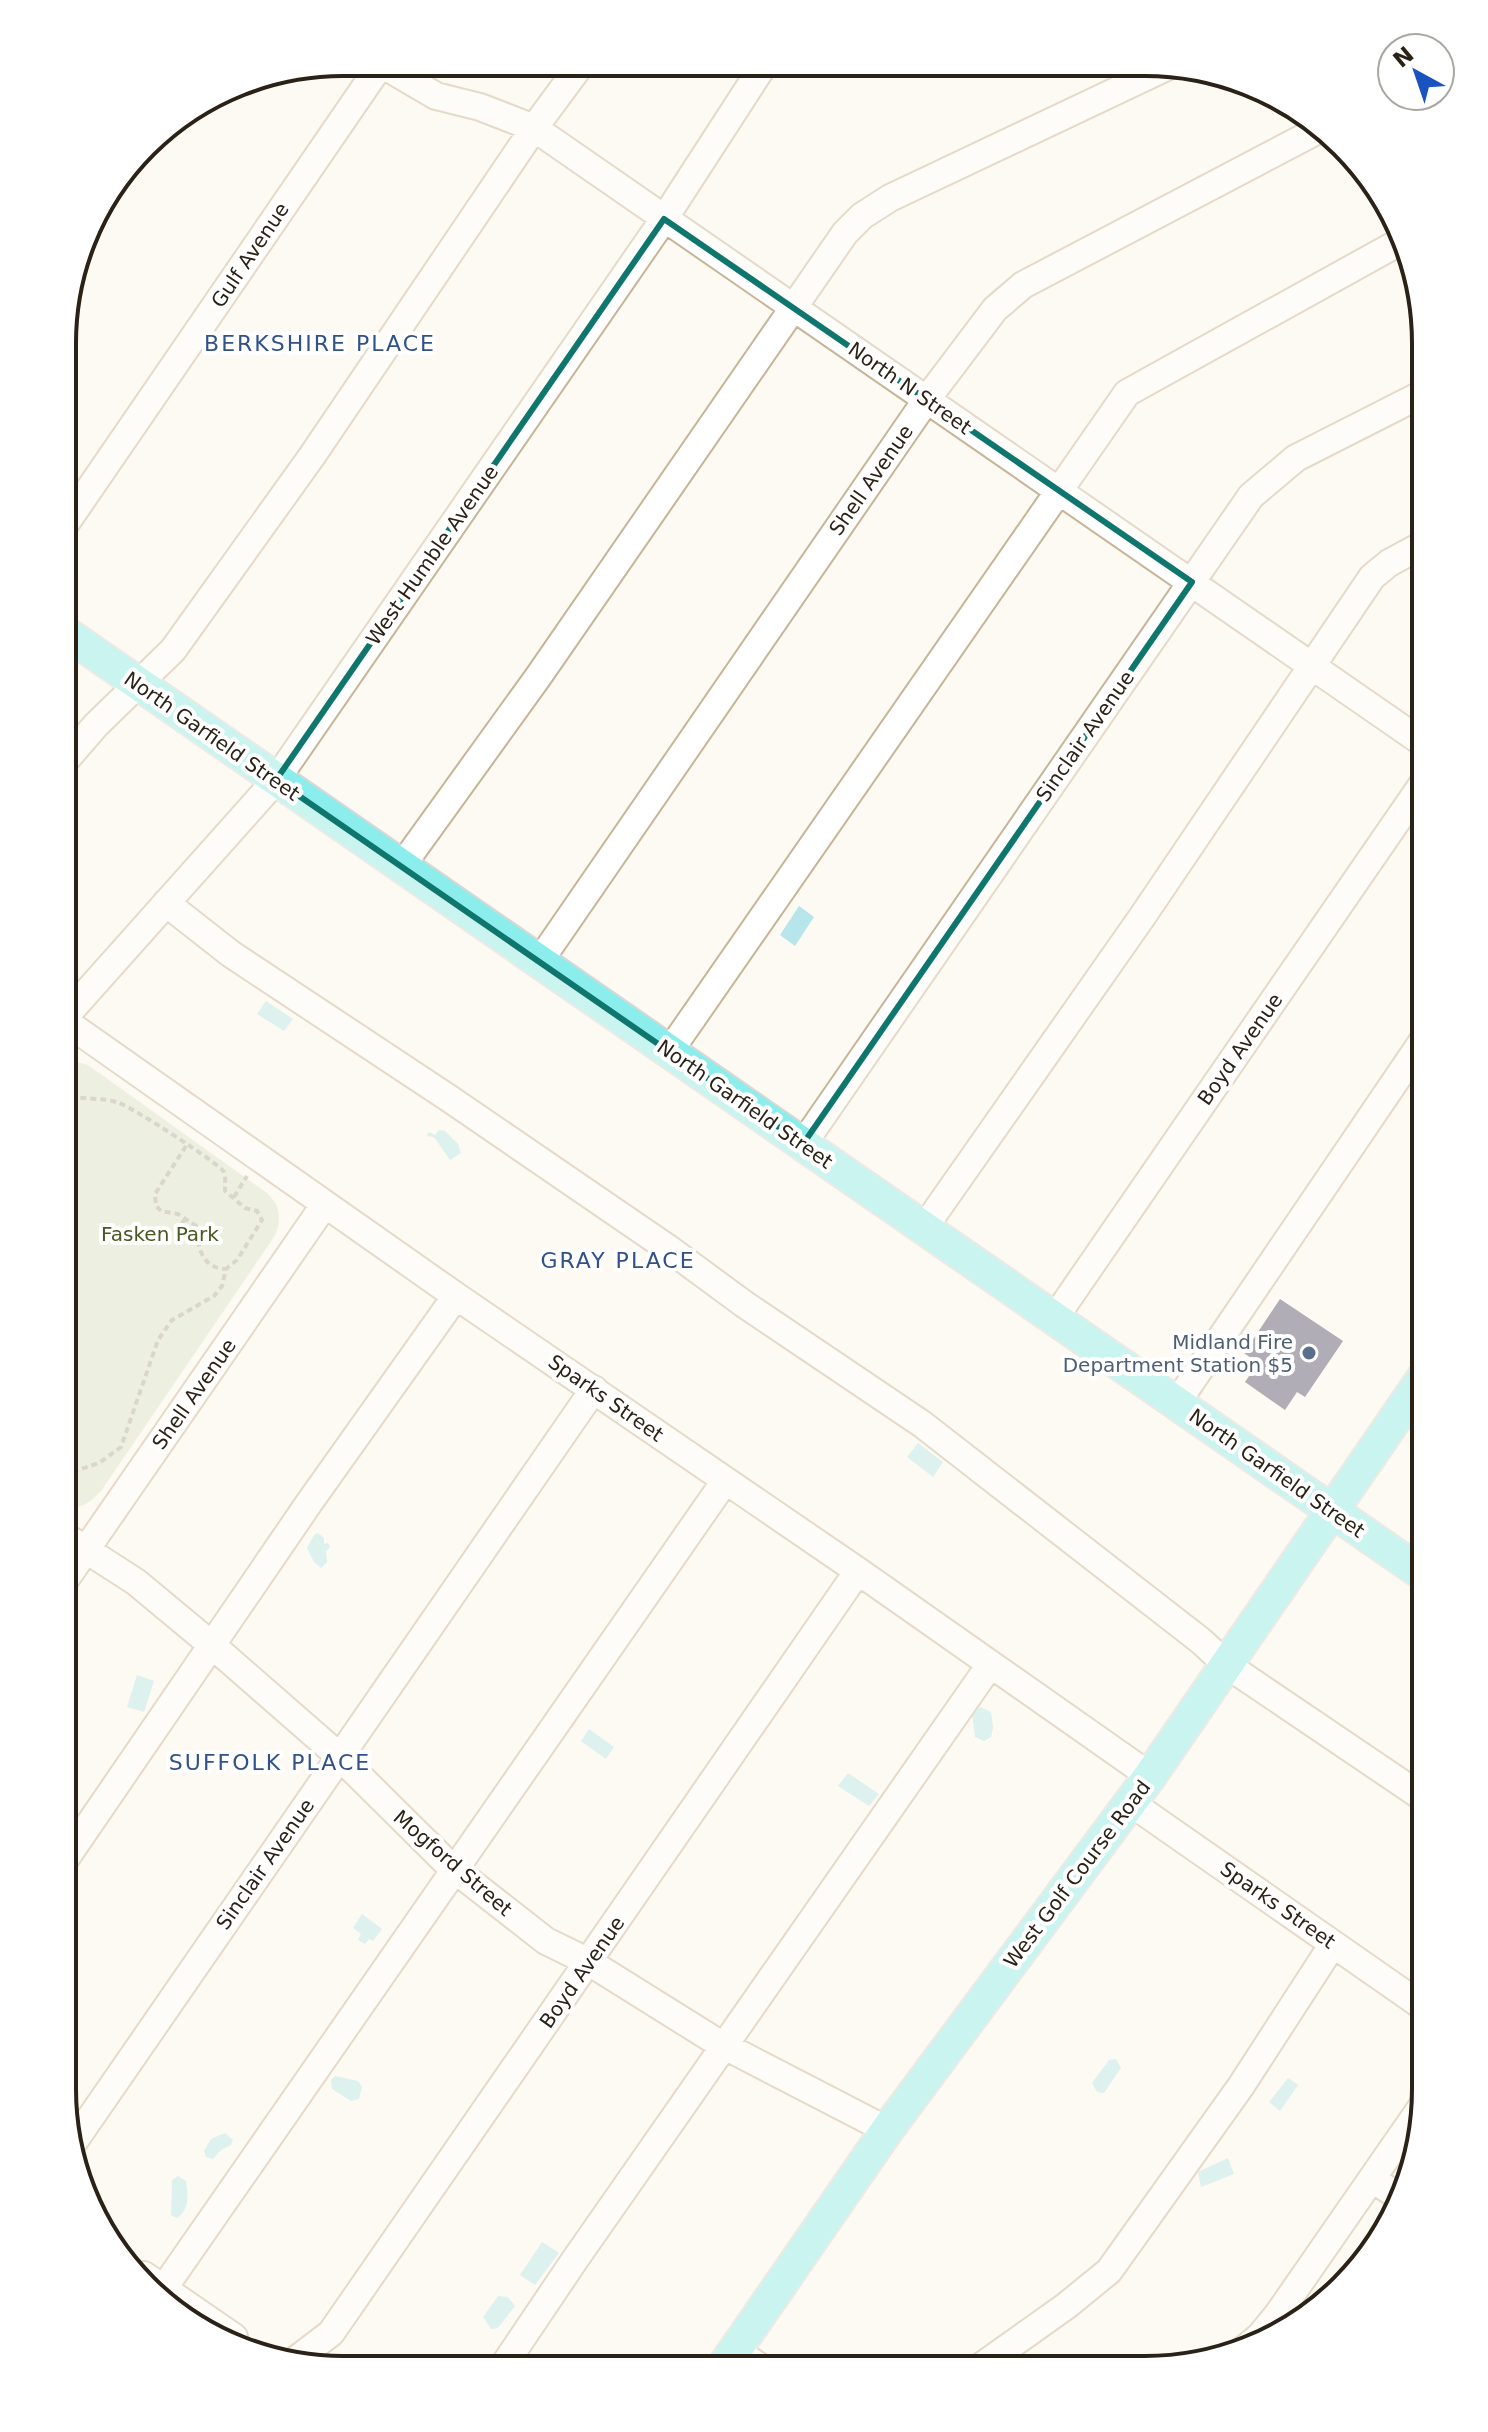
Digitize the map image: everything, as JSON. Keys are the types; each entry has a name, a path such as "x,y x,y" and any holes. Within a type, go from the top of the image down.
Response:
{"main road":[{"name":"North Garfield Street","path":"76,640 1411,1566"},
{"name":"West Golf Course Road","path":"730,2356 887,2130 1131,1803 1411,1396"}],"street":[{"name":"West Humble Avenue","path":"76,1005 276,780 664,219 756,76"},
{"path":"401,867 538,677 845,233 862,216 890,198 1147,76"},
{"name":"Gulf Avenue","path":"76,508 370,77"},
{"name":"North N Street","path":"403,77 436,96 480,107 534,128 1412,735"},
{"path":"76,748 173,650 312,456 572,77"},
{"name":"Shell Avenue","path":"539,962 927,399 995,309 1023,285 1311,134"},
{"path":"669,1052 1127,393 1393,245"},
{"name":"Sinclair Avenue","path":"803,1144 1251,496 1296,458 1412,399"},
{"path":"924,1228 1313,667 1372,577 1412,551"},
{"name":"Boyd Avenue","path":"1054,1319 1412,800"},
{"path":"166,903 231,954 450,1099 922,1424 1201,1641 1227,1665 1411,1790"},
{"name":"Sparks Street","path":"76,1029 1150,1776"},
{"path":"1176,1404 1412,1057"},
{"name":"Shell Avenue","path":"76,1565 325,1204"},
{"path":"76,1844 309,1503 456,1296"},
{"name":"Sinclair Avenue","path":"80,2133 594,1389"},
{"path":"158,2282 454,1869 725,1481"},
{"name":"Mogford Street","path":"76,1543 136,1582 213,1646 339,1756 454,1869 546,1941 589,1962 724,2046 887,2130"},
{"name":"Boyd Avenue","path":"304,2353 331,2333 858,1571"},
{"path":"510,2356 990,1665"},
{"name":"Sparks Street","path":"1131,1803 1411,1998"},
{"path":"996,2356 1109,2271 1241,2086 1333,1944"},
{"path":"1284,2316 1409,2126"},
{"path":"1372,2179 1391,2191"}],"path":[{"path":"76,1098 118,1102 157,1123 186,1146 214,1162 224,1173 225,1191 245,1208 261,1215 259,1228 237,1260 226,1269 222,1286 214,1296 172,1320 158,1340 121,1447 99,1463 76,1471"},
{"path":"186,1146 155,1194 156,1206 161,1211 178,1214 196,1226 199,1250 208,1264 215,1269 226,1269"},
{"path":"176,1232 185,1219"}],"highlighted area":[{"path":"664,219 1192,582 803,1144 276,780"}],"green space":[{"name":"Fasken Park","path":"76,1062 88,1065 267,1193 275,1203 279,1219 274,1237 101,1491 76,1507"}],"water":[{"path":"799,906 814,917 795,946 780,935"},
{"path":"266,1001 293,1019 284,1031 257,1014"},
{"path":"439,1130 445,1131 458,1144 461,1153 450,1160 434,1137 427,1136 429,1132 435,1135"},
{"path":"918,1443 943,1462 933,1477 907,1457"},
{"path":"318,1533 324,1538 324,1544 328,1543 330,1547 326,1552 327,1562 321,1568 307,1548"},
{"path":"137,1675 154,1681 144,1712 127,1707"},
{"path":"980,1707 991,1712 993,1728 991,1737 984,1741 975,1737 972,1714"},
{"path":"589,1729 614,1747 606,1759 581,1741"},
{"path":"848,1773 879,1794 869,1806 838,1786"},
{"path":"362,1914 382,1929 373,1941 369,1939 365,1944 358,1940 361,1934 353,1928"},
{"path":"1116,2059 1121,2068 1104,2093 1097,2092 1092,2083 1109,2060"},
{"path":"335,2076 358,2081 362,2087 359,2099 351,2101 332,2089 331,2080"},
{"path":"1288,2078 1298,2085 1280,2111 1269,2102"},
{"path":"225,2133 233,2140 231,2145 213,2159 206,2157 204,2151 211,2139"},
{"path":"1228,2158 1234,2174 1201,2187 1198,2172"},
{"path":"178,2176 186,2181 187,2196 186,2206 177,2218 171,2215 172,2180"},
{"path":"542,2242 559,2253 535,2285 520,2275"},
{"path":"498,2296 508,2297 515,2306 498,2328 491,2329 483,2317"}],"building":[{"path":"1280,1299 1343,1341 1305,1397 1297,1392 1285,1410 1245,1382 1258,1363 1244,1353"}],"place":[{"name":"Midland Fire Department Station $5","path":"1309,1353"}],"district":[{"name":"BERKSHIRE PLACE","path":"320,343"},
{"name":"GRAY PLACE","path":"618,1260"},
{"name":"SUFFOLK PLACE","path":"270,1762"}]}
